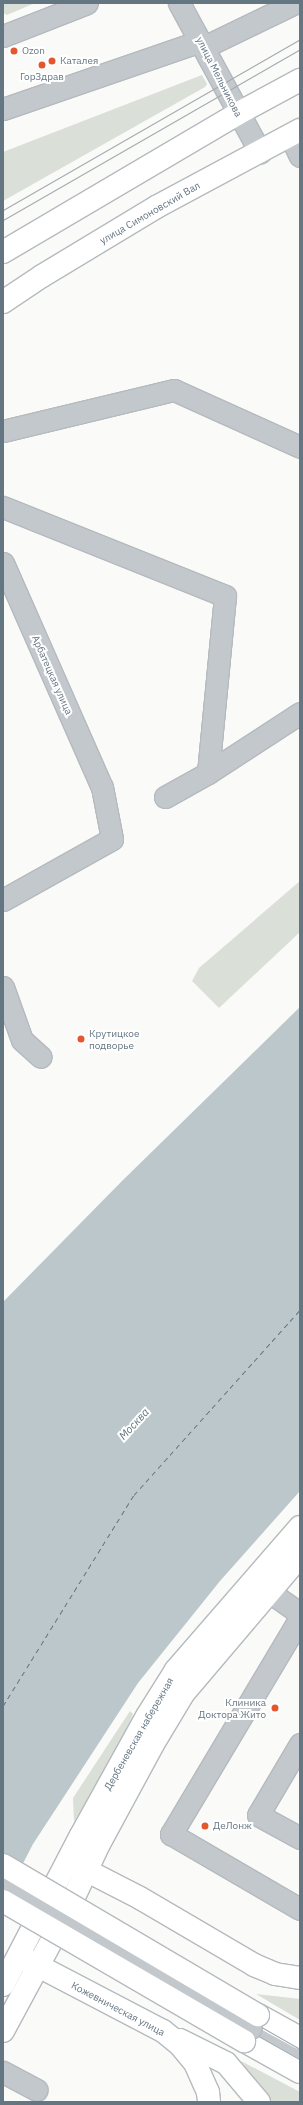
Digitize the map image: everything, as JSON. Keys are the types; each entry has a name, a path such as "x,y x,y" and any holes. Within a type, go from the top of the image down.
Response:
{"main road":[{"path":"3,252 238,114 300,80"},
{"name":"улица Симоновский Вал","path":"3,302 42,276 158,206 295,132"},
{"name":"Дербеневская набережная","path":"3,2032 66,1914 77,1865 147,1716 176,1670 300,1527"},
{"name":"Дербеневская набережная","path":"3,1985 46,1902 77,1865 183,1694 268,1591 300,1556"},
{"path":"3,1865 251,2028 300,2072"},
{"path":"77,1865 254,1965 275,1974 300,1978"},
{"path":"3,1901 251,2028 300,2038"},
{"name":"Кожевническая улица","path":"18,1955 163,2031 180,2045 195,2063 208,2092 209,2102"},
{"path":"163,2031 226,2063 259,2102"}],"street":[{"path":"3,36 87,3"},
{"name":"улица Мельникова","path":"179,3 260,152"},
{"path":"3,109 202,44 295,3"},
{"path":"295,132 300,156"},
{"path":"3,431 174,390 300,447"},
{"path":"3,507 224,596 208,774"},
{"name":"Арбатецкая улица","path":"3,563 102,787 112,839 3,900"},
{"path":"165,798 208,774 300,713"},
{"path":"3,987 22,1040 41,1057"},
{"path":"268,1591 300,1613"},
{"path":"300,1618 171,1834 300,1909"},
{"path":"300,1744 258,1815 300,1838"},
{"path":"3,1885 251,2028 300,2054"},
{"path":"3,2072 37,2090"}],"shaded area":[{"path":"3,3 35,3 7,15 3,13"},
{"path":"202,75 207,84 205,87 3,201 3,152"},
{"path":"300,881 300,932 219,1008 192,981 199,968"},
{"path":"130,1711 133,1714 121,1745 74,1822 73,1798"},
{"path":"256,1994 300,1999 300,2020"},
{"path":"241,2061 300,2092 300,2102 270,2102"}],"water":[{"name":"Москва","path":"300,1007 300,1491 220,1581 138,1683 33,1844 3,1902 3,1302 122,1181"}],"ferry route":[{"path":"3,1706 134,1495 300,1310"}],"tram line":[{"path":"3,210 300,39"},
{"path":"3,220 300,49"},
{"path":"3,1879 300,2049"},
{"path":"3,1891 300,2060"}],"place":[{"name":"Ozon","path":"14,51"},
{"name":"Каталея","path":"52,61"},
{"name":"ГорЗдрав","path":"42,65"},
{"name":"Крутицкое подворье","path":"81,1039"},
{"name":"Клиника Доктора Жито","path":"275,1708"},
{"name":"ДеЛонж","path":"205,1826"}]}
